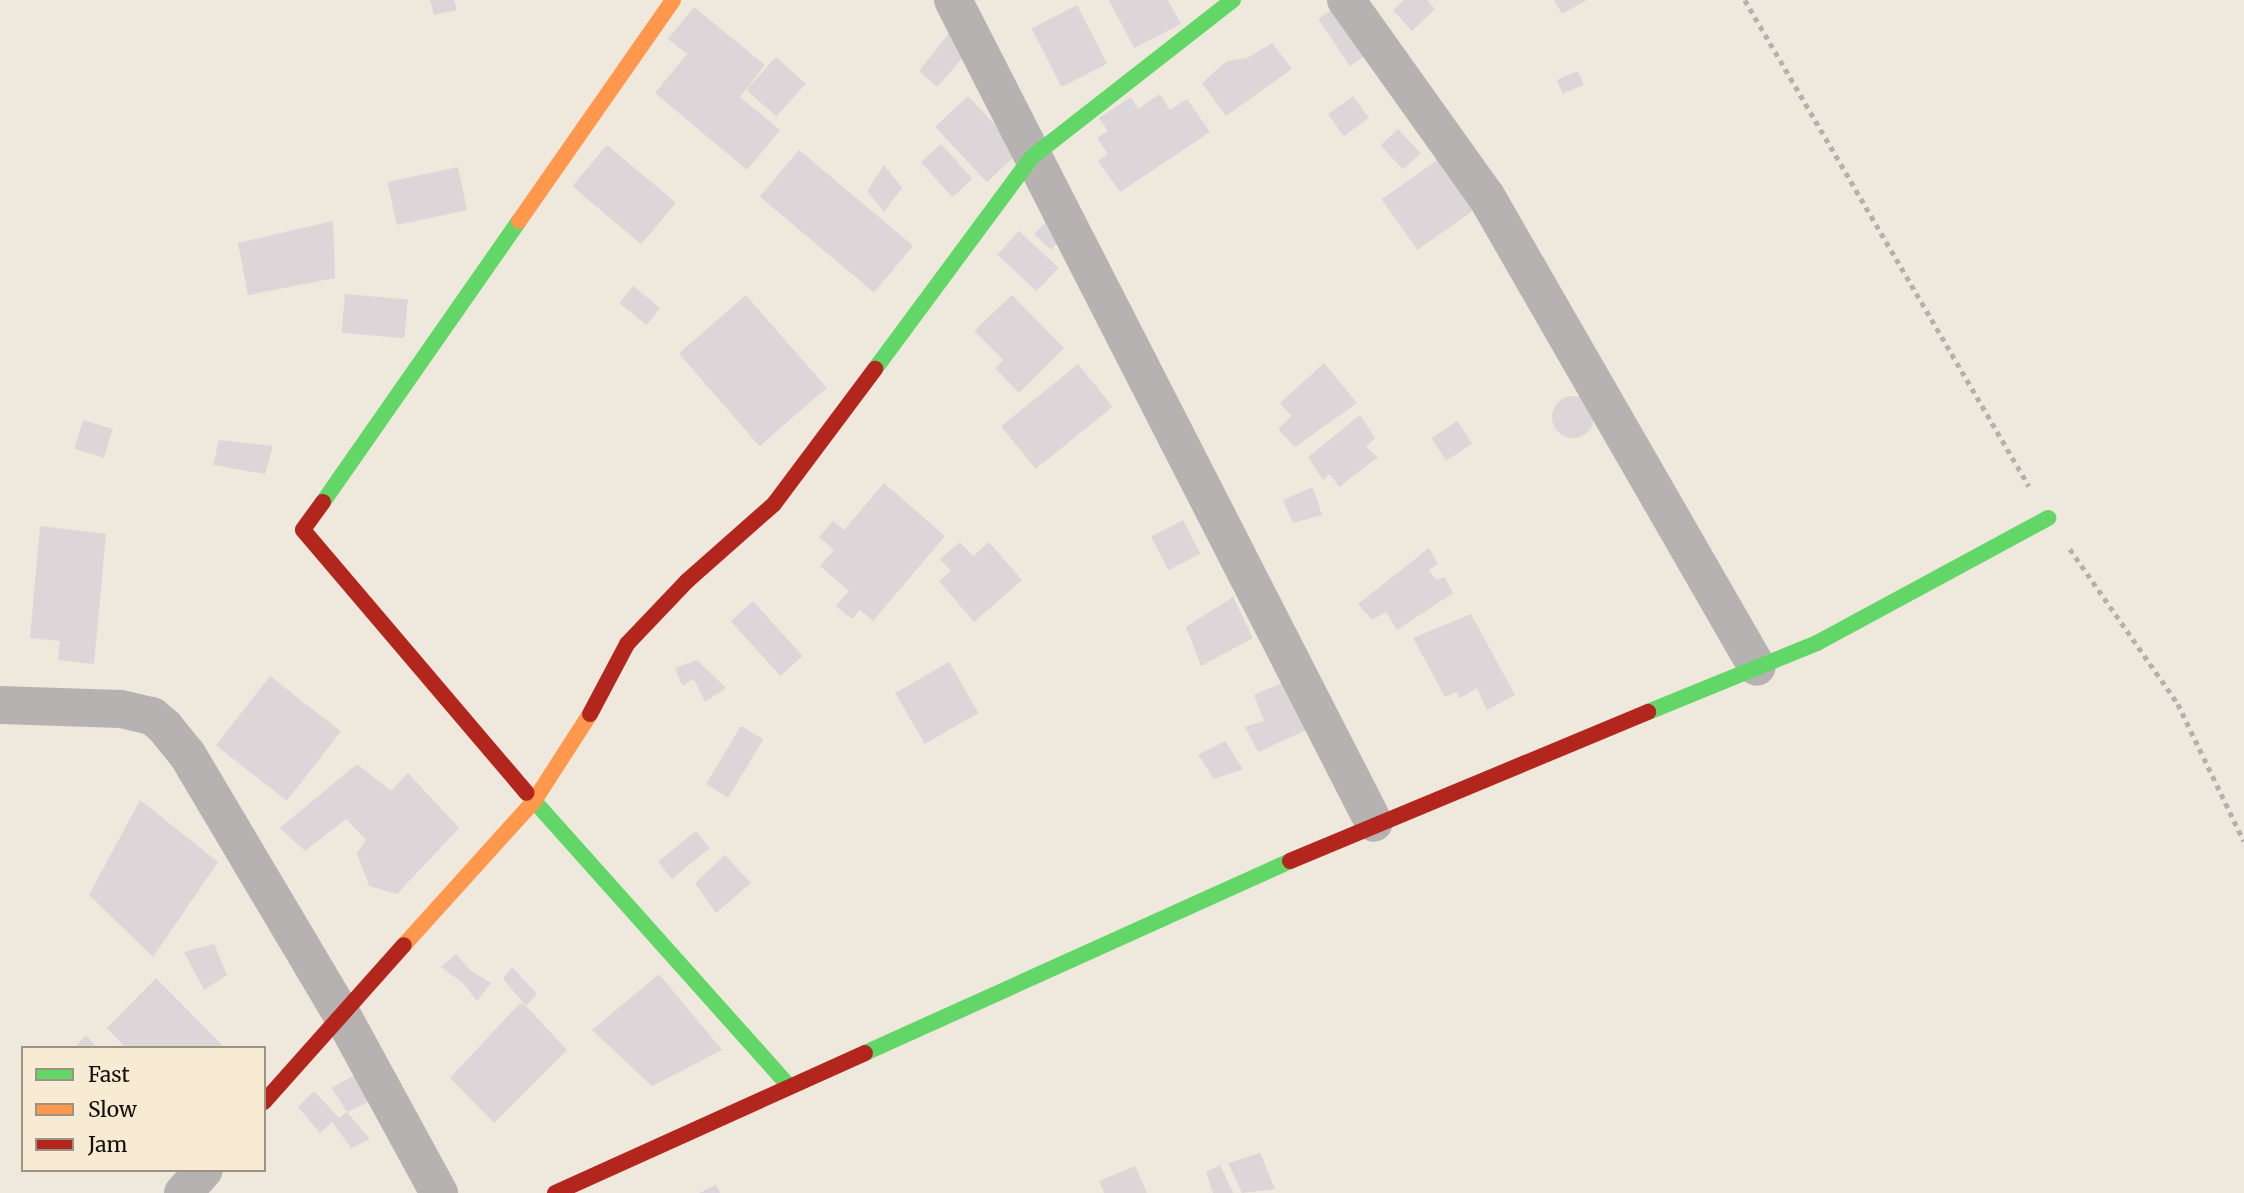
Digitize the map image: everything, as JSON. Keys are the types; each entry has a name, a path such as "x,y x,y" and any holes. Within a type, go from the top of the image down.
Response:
{"street":[{"path":"673,0 303,530 534,801 790,1087"},
{"path":"953,0 1374,823"},
{"path":"266,1100 534,801 591,712 627,644 687,581 774,504 1032,157 1233,0"},
{"path":"1346,0 1486,197 1757,667"},
{"path":"555,1193 1374,823 1817,643 2048,518"},
{"path":"0,705 121,709 152,716 187,754 342,1015 439,1193"},
{"path":"183,1193 202,1172"}],"path":[{"path":"1745,0 2048,518 2178,704 2244,841"}],"building":[{"path":"430,0 454,0 457,10 434,15"},
{"path":"1109,0 1168,0 1181,24 1134,48"},
{"path":"1404,0 1427,0 1435,9 1412,31 1393,10"},
{"path":"1554,0 1587,0 1562,14"},
{"path":"1343,2 1375,49 1350,66 1318,19"},
{"path":"1077,5 1107,64 1062,87 1032,28"},
{"path":"694,7 765,65 740,97 780,130 747,170 655,93 687,54 668,39"},
{"path":"949,33 966,54 937,87 919,71"},
{"path":"1272,43 1292,69 1226,116 1202,83 1227,61 1247,58"},
{"path":"776,57 806,84 776,116 747,90"},
{"path":"1578,71 1584,85 1563,94 1557,80"},
{"path":"1160,94 1170,110 1187,99 1210,132 1120,192 1098,161 1108,154 1097,138 1108,131 1099,118 1131,97 1138,109"},
{"path":"968,96 1020,152 987,182 935,127"},
{"path":"1353,96 1369,118 1344,136 1328,114"},
{"path":"1398,129 1421,153 1403,170 1380,145"},
{"path":"941,144 972,179 952,197 921,162"},
{"path":"607,145 676,203 641,244 572,186"},
{"path":"799,150 913,246 874,293 760,197"},
{"path":"1439,159 1475,210 1417,250 1382,199"},
{"path":"884,165 902,188 884,212 867,191"},
{"path":"458,167 467,210 397,225 388,182"},
{"path":"1048,220 1059,241 1051,250 1034,234"},
{"path":"333,221 335,278 248,295 238,243"},
{"path":"1019,231 1058,268 1037,291 997,254"},
{"path":"633,286 660,308 646,325 619,303"},
{"path":"345,294 408,299 404,338 342,333"},
{"path":"746,295 827,388 760,446 679,353"},
{"path":"1012,295 1064,348 1019,393 995,368 1003,360 974,331"},
{"path":"1324,363 1357,403 1295,447 1278,429 1291,416 1280,403"},
{"path":"1078,364 1113,407 1036,469 1001,426"},
{"path":"1573,396 1588,402 1594,417 1588,432 1573,438 1558,432 1552,417 1558,402"},
{"path":"1360,415 1375,438 1366,447 1378,457 1339,487 1330,474 1323,480 1308,457"},
{"path":"83,420 113,429 104,458 74,449"},
{"path":"1457,421 1472,443 1446,461 1431,438"},
{"path":"219,440 273,446 265,474 213,465"},
{"path":"884,483 945,536 873,621 860,610 852,619 836,606 849,591 820,566 834,550 819,537 833,521 844,530"},
{"path":"1313,487 1322,515 1293,523 1283,500"},
{"path":"1183,520 1200,554 1168,570 1151,536"},
{"path":"40,526 106,534 94,664 58,660 60,641 30,638"},
{"path":"960,542 973,556 989,542 1022,580 974,622 939,581 951,571 940,559"},
{"path":"1429,548 1438,564 1429,570 1436,580 1445,577 1453,593 1397,630 1386,612 1372,620 1358,604"},
{"path":"1233,597 1253,638 1201,666 1186,627"},
{"path":"753,601 803,656 780,676 731,621"},
{"path":"1471,614 1515,695 1487,710 1477,688 1460,698 1456,692 1445,697 1413,638"},
{"path":"697,660 726,688 705,702 694,679 682,686 675,668"},
{"path":"949,662 979,713 925,744 895,693"},
{"path":"270,676 341,731 287,801 216,745"},
{"path":"1286,681 1311,728 1258,752 1245,727 1264,721 1254,695"},
{"path":"741,726 763,739 728,798 706,784"},
{"path":"1225,741 1243,769 1214,779 1198,755"},
{"path":"357,764 391,791 408,773 459,828 397,894 369,886 357,853 366,840 346,819 305,851 280,828"},
{"path":"140,800 218,862 153,957 89,895"},
{"path":"696,831 710,848 672,879 658,862"},
{"path":"725,855 751,883 716,913 695,883"},
{"path":"214,944 227,975 204,990 184,952"},
{"path":"456,954 471,971 491,983 477,1001 463,983 441,967"},
{"path":"512,967 537,994 526,1006 503,979"},
{"path":"659,974 722,1050 652,1086 592,1030"},
{"path":"156,978 223,1046 124,1046 107,1028"},
{"path":"520,1003 526,1006 567,1050 494,1123 450,1078"},
{"path":"86,1035 95,1046 77,1046"},
{"path":"361,1071 374,1099 347,1112 332,1088"},
{"path":"314,1091 339,1118 347,1112 370,1139 351,1148 332,1122 320,1133 298,1107"},
{"path":"1260,1153 1275,1189 1242,1193 1228,1163"},
{"path":"1220,1165 1233,1193 1213,1193 1206,1172"},
{"path":"1135,1166 1147,1193 1104,1193 1099,1181"},
{"path":"716,1185 720,1193 699,1193"}],"traffic: fast":[{"path":"875,369 1032,157 1233,0"},
{"path":"323,502 519,221"},
{"path":"1648,712 1817,643 2048,518"},
{"path":"527,793 790,1087"},
{"path":"865,1053 1290,861"}],"traffic: slow":[{"path":"519,221 673,0"},
{"path":"404,945 534,801 590,714"}],"traffic: jam":[{"path":"590,714 627,644 687,581 774,504 875,369"},
{"path":"323,502 303,530 527,793"},
{"path":"1290,861 1648,712"},
{"path":"266,1100 404,945"},
{"path":"555,1193 865,1053"}]}
